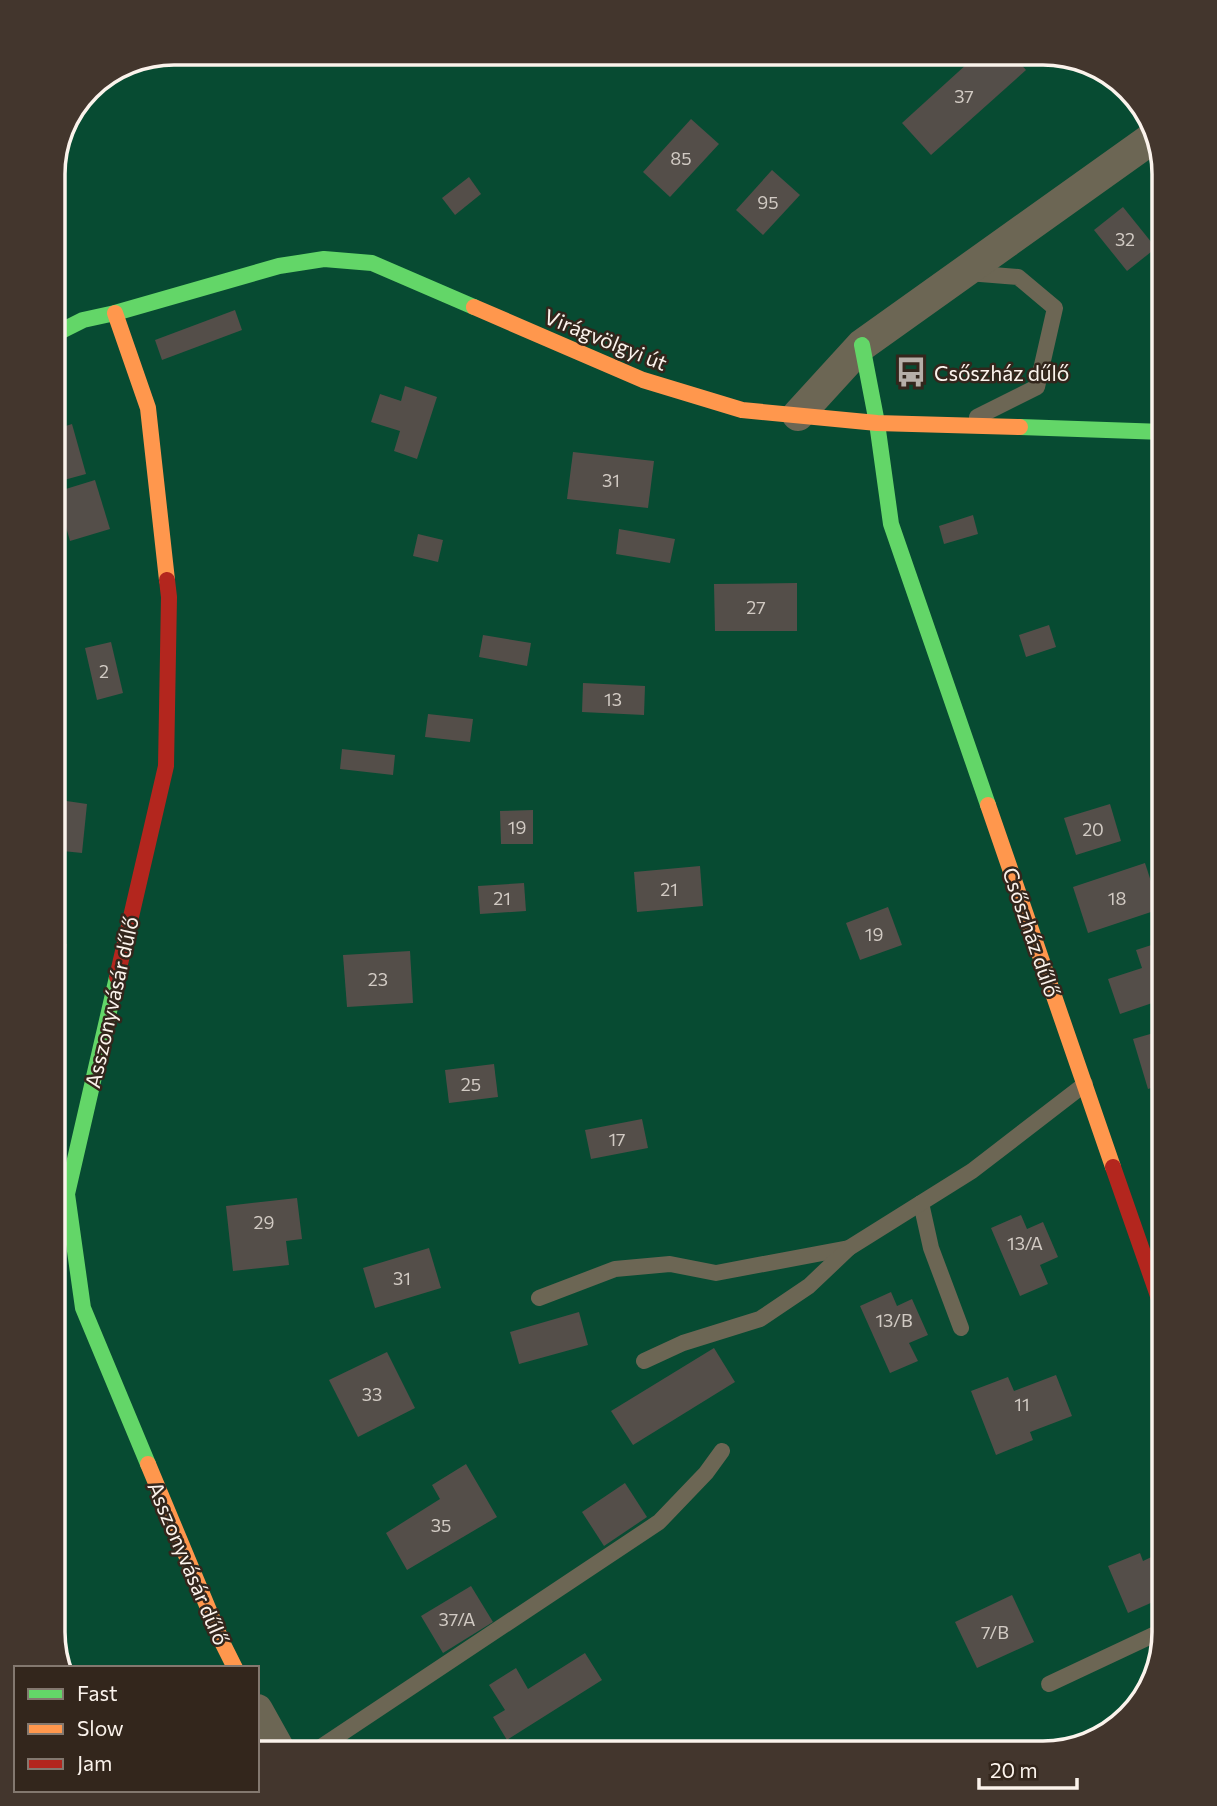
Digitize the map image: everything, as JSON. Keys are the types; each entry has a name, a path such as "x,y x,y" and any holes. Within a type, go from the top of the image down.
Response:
{"street":[{"path":"798,415 862,345 1147,141"},
{"name":"Virágvölgyi út","path":"65,329 83,320 279,266 324,259 372,263 643,380 742,410 877,423 1152,432"},
{"name":"Asszonyvásár dűlő","path":"65,1175 166,766 168,584 148,408 115,313"},
{"name":"Csőszház dűlő","path":"862,345 877,423 891,524 1152,1279"},
{"name":"Asszonyvásár dűlő","path":"65,1220 83,1308 234,1666"},
{"path":"259,1714 274,1741"}],"lane":[{"path":"959,425 1037,387 1055,308 1018,277 964,273"},
{"path":"644,1361 683,1343 761,1319 808,1286 849,1248 972,1171 1084,1084"},
{"path":"921,1203 931,1248 961,1328"},
{"path":"540,1298 615,1269 670,1264 716,1273 849,1248"},
{"path":"330,1741 659,1522 706,1473 722,1451"},
{"path":"1049,1684 1152,1636"}],"green space":[{"path":"174,65 1051,65 1072,68 1098,79 1130,107 1138,119 1149,145 1152,174 1152,1632 1149,1661 1138,1687 1110,1719 1098,1727 1072,1738 1044,1741 259,1741 259,1666 70,1666 65,1632 65,166 68,145 87,107 119,79 139,71"}],"building":[{"path":"966,65 1022,65 1026,70 931,155 902,123"},
{"path":"691,119 719,144 670,197 643,172"},
{"path":"772,170 800,195 763,235 736,210"},
{"path":"469,177 481,194 455,215 442,198"},
{"path":"1123,207 1152,243 1152,251 1127,271 1094,230"},
{"path":"235,310 242,330 162,360 155,340"},
{"path":"405,386 437,397 417,459 394,451 400,431 371,422 380,394 401,401"},
{"path":"72,424 86,474 65,480 65,426"},
{"path":"573,452 654,461 648,508 567,499"},
{"path":"95,480 110,529 70,541 65,524 65,489"},
{"path":"973,515 978,534 944,544 939,526"},
{"path":"619,529 675,539 670,563 616,554"},
{"path":"418,534 443,540 438,562 413,556"},
{"path":"797,583 797,631 715,631 714,584"},
{"path":"1049,625 1056,647 1026,657 1019,635"},
{"path":"483,635 531,643 527,666 479,657"},
{"path":"111,642 123,693 97,700 85,648"},
{"path":"583,683 645,686 644,715 582,712"},
{"path":"428,714 473,719 470,742 425,737"},
{"path":"342,749 395,755 393,775 340,769"},
{"path":"65,801 87,804 82,853 65,851"},
{"path":"1110,804 1121,841 1076,855 1064,818"},
{"path":"533,810 533,844 501,844 500,811"},
{"path":"1145,863 1152,884 1152,912 1088,933 1073,887"},
{"path":"700,866 703,906 637,912 634,872"},
{"path":"524,883 526,911 480,914 478,886"},
{"path":"888,907 902,945 860,960 846,923"},
{"path":"1152,945 1152,1003 1120,1014 1108,979 1142,968 1136,950"},
{"path":"410,951 413,1003 347,1007 343,955"},
{"path":"1152,1033 1152,1088 1148,1089 1133,1039"},
{"path":"494,1064 498,1097 449,1103 445,1070"},
{"path":"642,1119 648,1148 591,1159 585,1130"},
{"path":"297,1198 302,1239 286,1241 289,1265 233,1271 226,1206"},
{"path":"1021,1215 1027,1229 1043,1222 1058,1257 1040,1265 1048,1284 1020,1296 991,1228"},
{"path":"429,1248 441,1288 375,1308 363,1268"},
{"path":"891,1292 897,1306 912,1299 928,1335 909,1343 918,1361 890,1373 860,1306"},
{"path":"579,1312 588,1345 519,1364 510,1332"},
{"path":"714,1348 735,1382 633,1445 611,1411"},
{"path":"387,1352 415,1408 358,1437 329,1380"},
{"path":"1056,1375 1072,1416 1030,1432 1033,1440 996,1455 971,1391 1008,1377 1014,1391"},
{"path":"466,1464 497,1517 407,1570 386,1533 440,1499 432,1485"},
{"path":"625,1483 647,1517 604,1546 582,1512"},
{"path":"1140,1553 1143,1561 1152,1557 1152,1602 1128,1613 1108,1566"},
{"path":"471,1586 493,1622 443,1653 421,1616"},
{"path":"1012,1595 1034,1642 977,1668 955,1622"},
{"path":"585,1653 602,1680 507,1740 493,1717 505,1710 489,1685 516,1668 528,1689"}],"traffic: fast":[{"path":"65,329 83,320 279,266 324,259 372,263 474,307"},
{"path":"862,345 877,423 891,524 988,805"},
{"path":"1020,427 1152,432"},
{"path":"117,977 67,1194 83,1308 148,1464"}],"traffic: slow":[{"path":"474,307 643,380 742,410 877,423 1020,427"},
{"path":"115,313 148,408 167,580"},
{"path":"988,805 1113,1167"},
{"path":"148,1464 234,1666"}],"traffic: jam":[{"path":"117,977 166,766 167,580"},
{"path":"1113,1167 1152,1279"}],"place":[{"name":"Csőszház dűlő","path":"911,372"}]}
